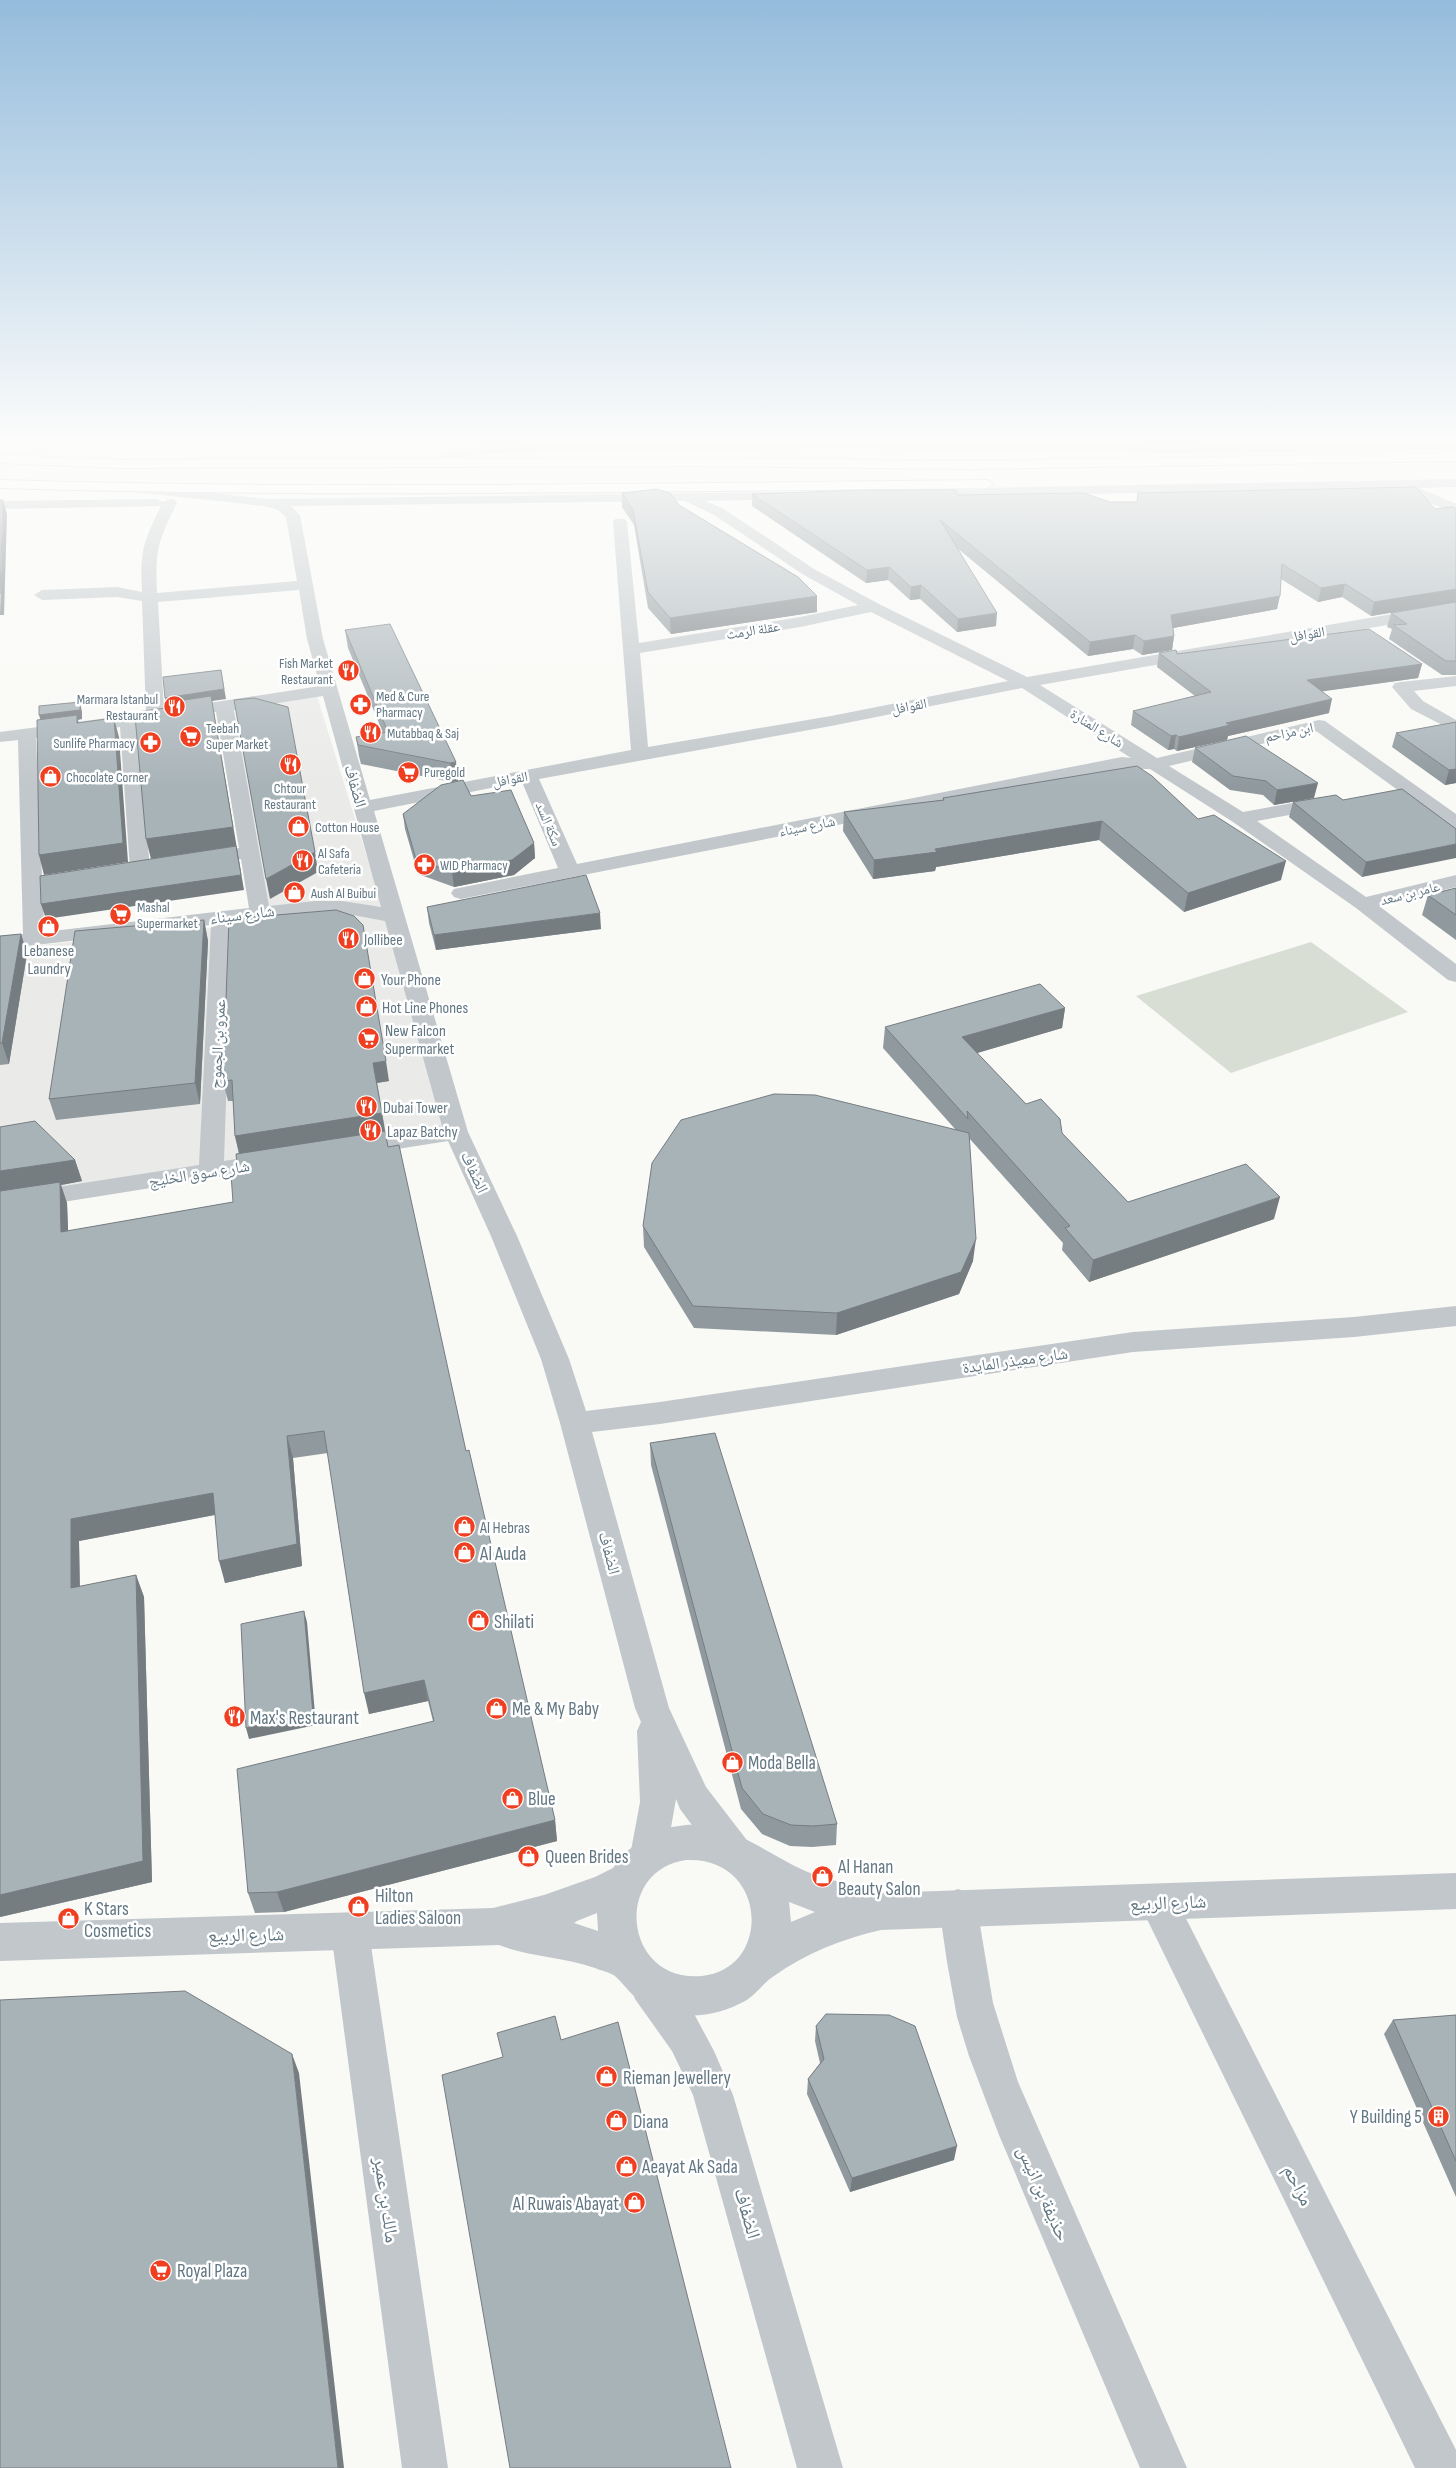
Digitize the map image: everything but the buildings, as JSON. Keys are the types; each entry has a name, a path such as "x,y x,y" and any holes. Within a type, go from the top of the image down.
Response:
{"street":[{"path":"149,557 147,578 150,598 155,716"},
{"name":"الضفاف","path":"300,557 315,639 456,1132 504,1236 555,1359 575,1423 652,1708 693,1798 738,1855"},
{"path":"623,557 640,754"},
{"name":"شارع المنارة","path":"787,557 809,572 874,607 1025,684 1240,818 1363,904 1456,975"},
{"path":"42,595 117,592 150,598 304,585"},
{"name":"عقلة الرمث","path":"631,649 800,622 874,607"},
{"name":"القوافل","path":"362,807 640,754 1456,608"},
{"path":"1356,626 1371,636"},
{"path":"1417,667 1448,682"},
{"path":"1448,682 1401,687 1417,705 1456,727"},
{"path":"0,737 329,690"},
{"path":"224,705 260,912"},
{"path":"128,720 150,867 249,852"},
{"name":"ابن مزاحم","path":"1153,764 1319,725 1456,823"},
{"path":"27,734 34,939"},
{"name":"شارع سيناء","path":"461,893 1122,763 1153,764"},
{"name":"سكة السد","path":"528,775 570,872"},
{"path":"1379,794 1408,789"},
{"path":"1240,818 1340,801"},
{"path":"32,885 91,876"},
{"name":"عامر بن سعد","path":"1363,904 1456,881"},
{"name":"شارع سيناء","path":"0,943 315,907 342,907 395,916"},
{"name":"عمرو بن الجموح","path":"211,1171 222,917"},
{"path":"327,1153 456,1132"},
{"name":"شارع سوق الخليج","path":"0,1204 298,1157"},
{"name":"شارع معيذر المايدة","path":"575,1423 660,1413 1133,1342 1354,1327 1456,1316"},
{"name":"الضفاف","path":"637,1869 658,1802 652,1708"},
{"path":"690,1842 712,1844 738,1855 763,1880 772,1907 771,1936 758,1963 739,1981 715,1992 688,1995 662,1989 633,1968 618,1941 615,1921 617,1900 637,1869 669,1846 690,1842"},
{"name":"شارع الربيع","path":"738,1855 799,1888 854,1906 881,1910 1456,1891"},
{"name":"شارع الربيع","path":"0,1942 493,1927 522,1921 576,1905 637,1869"},
{"name":"مزاحم","path":"1158,1902 1440,2468"},
{"name":"حذيفة بن انيس","path":"958,1907 966,1966 977,2016 993,2068 1013,2121 1164,2468"},
{"name":"شارع الربيع","path":"758,1963 807,1934 848,1918 881,1910"},
{"name":"شارع الربيع","path":"493,1927 549,1935 633,1968"},
{"name":"مالك بن عمير","path":"350,1932 425,2468"},
{"name":"الضفاف","path":"633,1968 670,2010 690,2042 713,2096 820,2468"}],"shaded area":[{"path":"317,696 382,906 258,917 235,707"},
{"path":"386,912 447,1135 218,1173 233,926"},
{"path":"222,927 203,1177 0,1206 0,949"},
{"path":"1311,942 1408,1012 1231,1073 1136,996"}],"place":[{"name":"Fish Market Restaurant","path":"349,671"},
{"name":"Med & Cure Pharmacy","path":"360,704"},
{"name":"Marmara Istanbul Restaurant","path":"174,707"},
{"name":"Mutabbaq & Saj","path":"371,733"},
{"name":"Teebah Super Market","path":"190,736"},
{"name":"Sunlife Pharmacy","path":"151,743"},
{"name":"Chtour Restaurant","path":"290,765"},
{"name":"Puregold","path":"408,772"},
{"name":"Chocolate Corner","path":"50,777"},
{"name":"Cotton House","path":"299,827"},
{"name":"Al Safa Cafeteria","path":"302,861"},
{"name":"WID Pharmacy","path":"424,865"},
{"name":"Aush Al Buibui","path":"295,893"},
{"name":"Mashal Supermarket","path":"121,915"},
{"name":"Lebanese Laundry","path":"49,926"},
{"name":"Jollibee","path":"348,939"},
{"name":"Your Phone","path":"365,979"},
{"name":"Hot Line Phones","path":"366,1007"},
{"name":"New Falcon Supermarket","path":"369,1039"},
{"name":"Dubai Tower","path":"367,1107"},
{"name":"Lapaz Batchy","path":"371,1131"},
{"name":"Al Hebras","path":"464,1527"},
{"name":"Al Auda","path":"464,1553"},
{"name":"Shilati","path":"478,1621"},
{"name":"Me & My Baby","path":"496,1708"},
{"name":"Max's Restaurant","path":"234,1717"},
{"name":"Moda Bella","path":"732,1762"},
{"name":"Blue","path":"512,1798"},
{"name":"Queen Brides","path":"529,1856"},
{"name":"Al Hanan Beauty Salon","path":"822,1877"},
{"name":"Hilton Ladies Saloon","path":"359,1906"},
{"name":"K Stars Cosmetics","path":"68,1919"},
{"name":"Rieman Jewellery","path":"607,2077"},
{"name":"Y Building 5","path":"1438,2116"},
{"name":"Diana","path":"617,2121"},
{"name":"Aeayat Ak Sada","path":"626,2166"},
{"name":"Al Ruwais Abayat","path":"635,2203"},
{"name":"Royal Plaza","path":"161,2270"}]}
